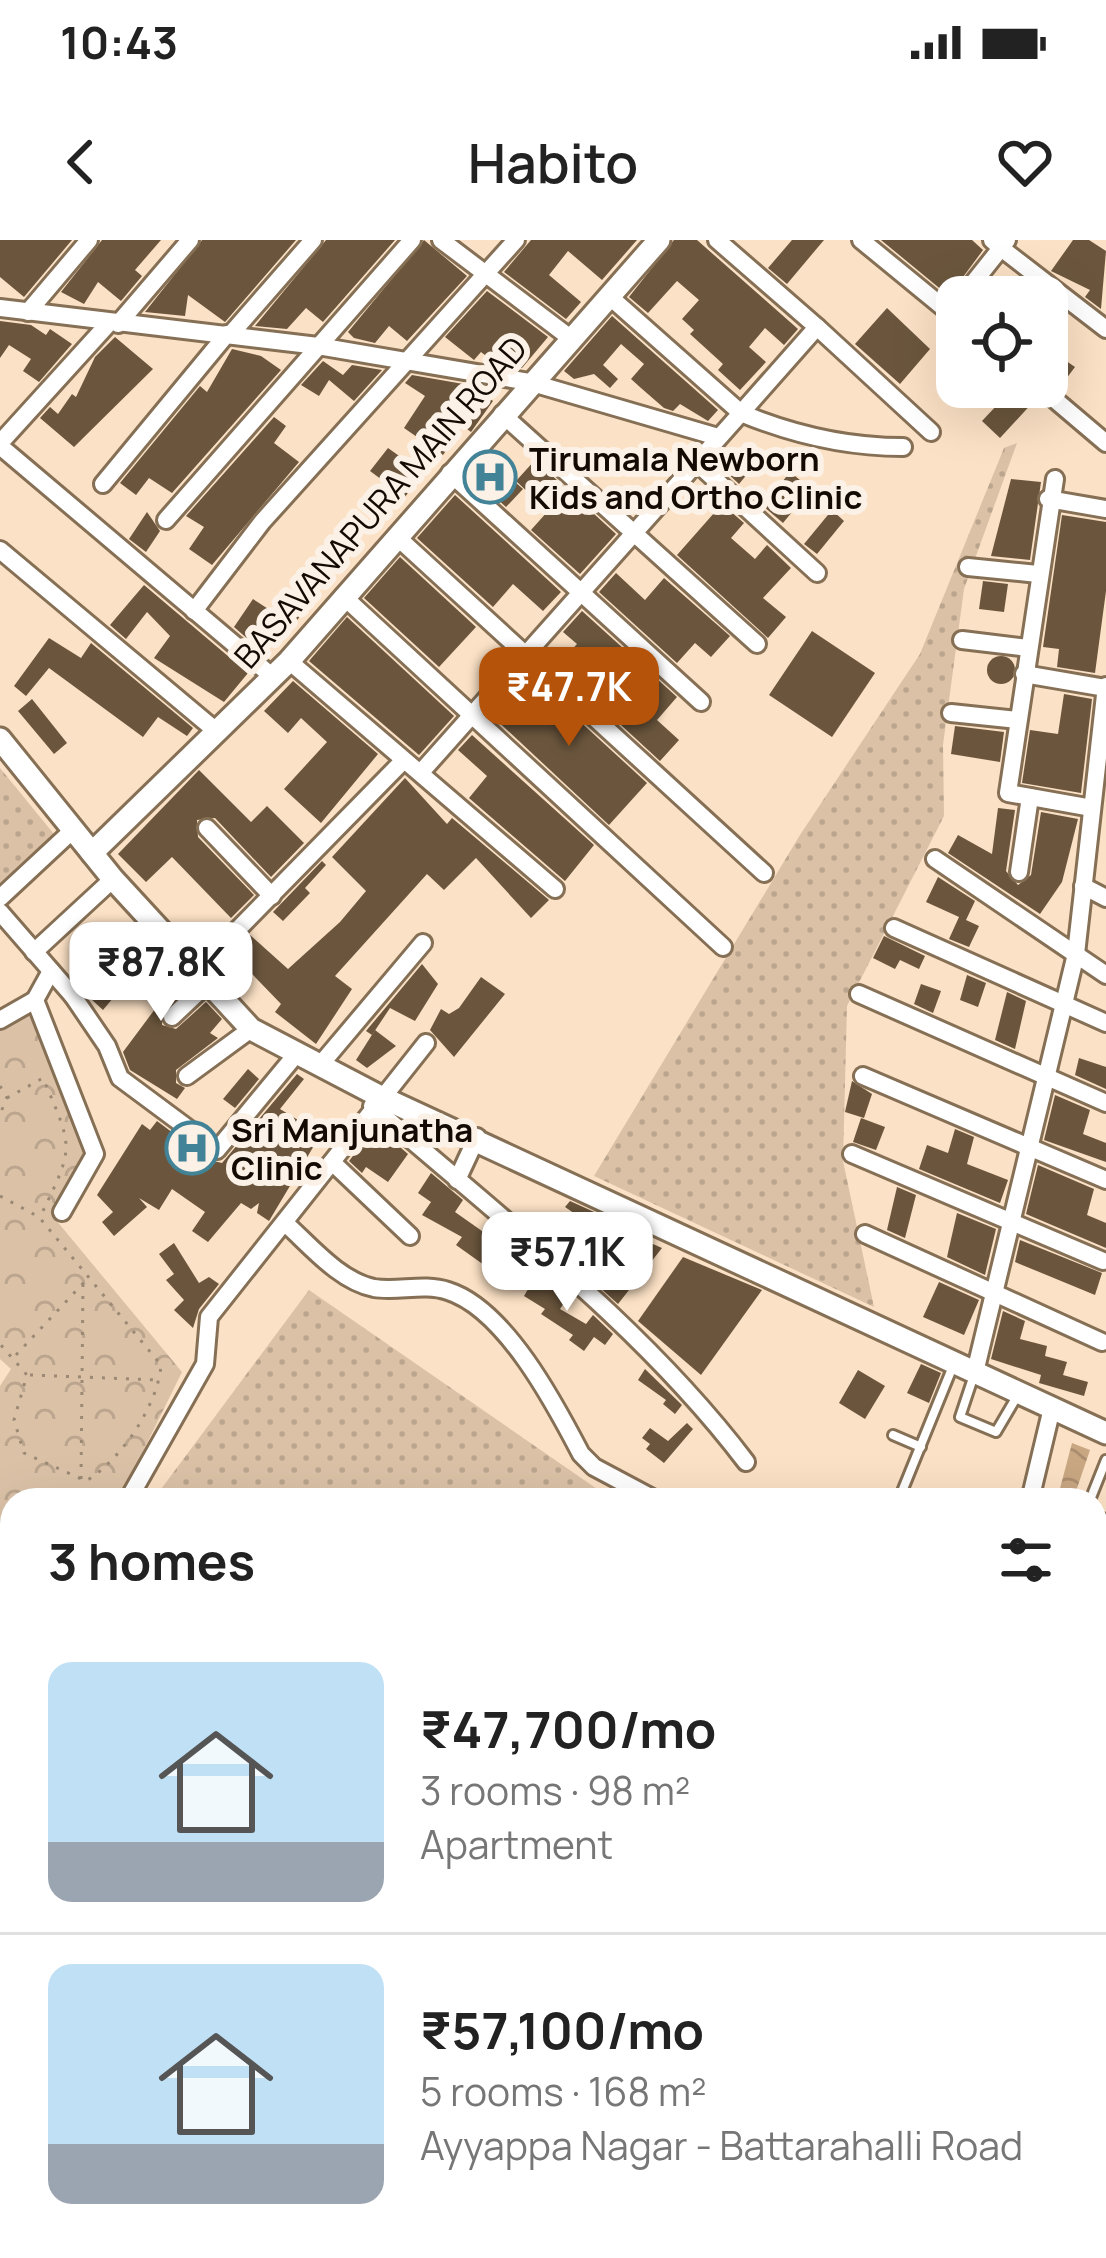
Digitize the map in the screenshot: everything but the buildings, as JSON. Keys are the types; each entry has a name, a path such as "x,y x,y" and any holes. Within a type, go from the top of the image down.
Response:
{"main road":[{"name":"BASAVANAPURA MAIN ROAD","path":"92,853 281,669 568,337 659,240"},
{"path":"0,740 113,879 251,1029 321,1064 376,1101 477,1138 1106,1433"}],"street":[{"path":"28,312 88,240"},
{"path":"190,240 0,445 194,610 281,669 417,775 817,327"},
{"path":"103,484 314,240"},
{"path":"166,520 412,240"},
{"path":"441,240 568,337"},
{"path":"194,610 262,523 516,240"},
{"path":"717,240 931,432"},
{"path":"861,240 936,294"},
{"path":"978,276 1000,243 1106,328"},
{"path":"609,296 741,413 785,431 859,447 903,447"},
{"path":"0,308 318,346 530,382 718,437"},
{"path":"1065,408 1106,442"},
{"path":"502,414 757,644"},
{"path":"696,462 818,573"},
{"path":"450,473 701,702"},
{"path":"1055,478 1048,499 1008,794 1092,808"},
{"path":"1048,499 1106,509"},
{"path":"396,536 764,873"},
{"path":"0,550 215,730"},
{"path":"968,567 1038,574"},
{"path":"344,596 723,947"},
{"path":"962,640 1028,648"},
{"path":"966,1364 996,1291 1076,954 1106,687 1024,674"},
{"path":"951,712 1018,720"},
{"path":"172,1017 272,896 402,762"},
{"path":"423,770 555,889"},
{"path":"1019,872 1030,797"},
{"path":"207,828 272,896"},
{"path":"0,898 74,830"},
{"path":"935,860 1106,975"},
{"path":"34,952 113,879"},
{"path":"1083,886 1106,898"},
{"path":"0,912 73,996 107,1046 120,1078 217,1150 298,1052"},
{"path":"73,996 154,926"},
{"path":"894,928 1106,1023"},
{"path":"321,1064 423,943"},
{"path":"0,1020 35,1000 51,971"},
{"path":"859,994 1106,1103"},
{"path":"35,1000 95,1154 62,1213"},
{"path":"187,1076 251,1029"},
{"path":"135,1488 205,1364 209,1317 426,1043"},
{"path":"863,1076 1106,1180"},
{"path":"376,1101 622,1328 712,1418 746,1462"},
{"path":"457,1180 477,1138"},
{"path":"852,1154 1103,1261"},
{"path":"332,1162 410,1236"},
{"path":"285,1223 349,1278 371,1288 430,1288 468,1301 510,1340 581,1454 594,1467 633,1488"},
{"path":"865,1234 1102,1342"},
{"path":"1033,1488 1052,1408"}],"lane":[{"path":"966,1364 961,1417 970,1425 996,1432 1020,1391"},
{"path":"904,1488 966,1364"},
{"path":"893,1435 921,1447"},
{"path":"1095,1488 1106,1460"}],"path":[{"path":"0,1114 8,1098 43,1078 68,1139 70,1156 40,1217"},
{"path":"0,1087 8,1098"},
{"path":"0,1196 40,1217 161,1365 160,1380 132,1432 97,1474 81,1480 24,1454 14,1420 26,1375"},
{"path":"14,1358 89,1277"},
{"path":"81,1480 83,1283"},
{"path":"0,1344 26,1375"},
{"path":"26,1375 160,1380"}],"green space":[{"path":"1017,443 964,589 943,745 944,816 847,1006 843,1161 874,1307 594,1176 800,835 920,654 1004,448"},
{"path":"0,768 58,839 0,895"},
{"path":"32,1010 84,1154 51,1214 182,1372 125,1488 0,1488 0,1386 11,1369 0,1359 0,1027"},
{"path":"309,1290 596,1488 162,1488"}],"water":[{"path":"1072,1443 1090,1450 1077,1488 1060,1488"}],"place":[{"name":"Tirumala Newborn Kids and Ortho Clinic","path":"490,477"},
{"name":"Sri Manjunatha Clinic","path":"192,1148"}]}
